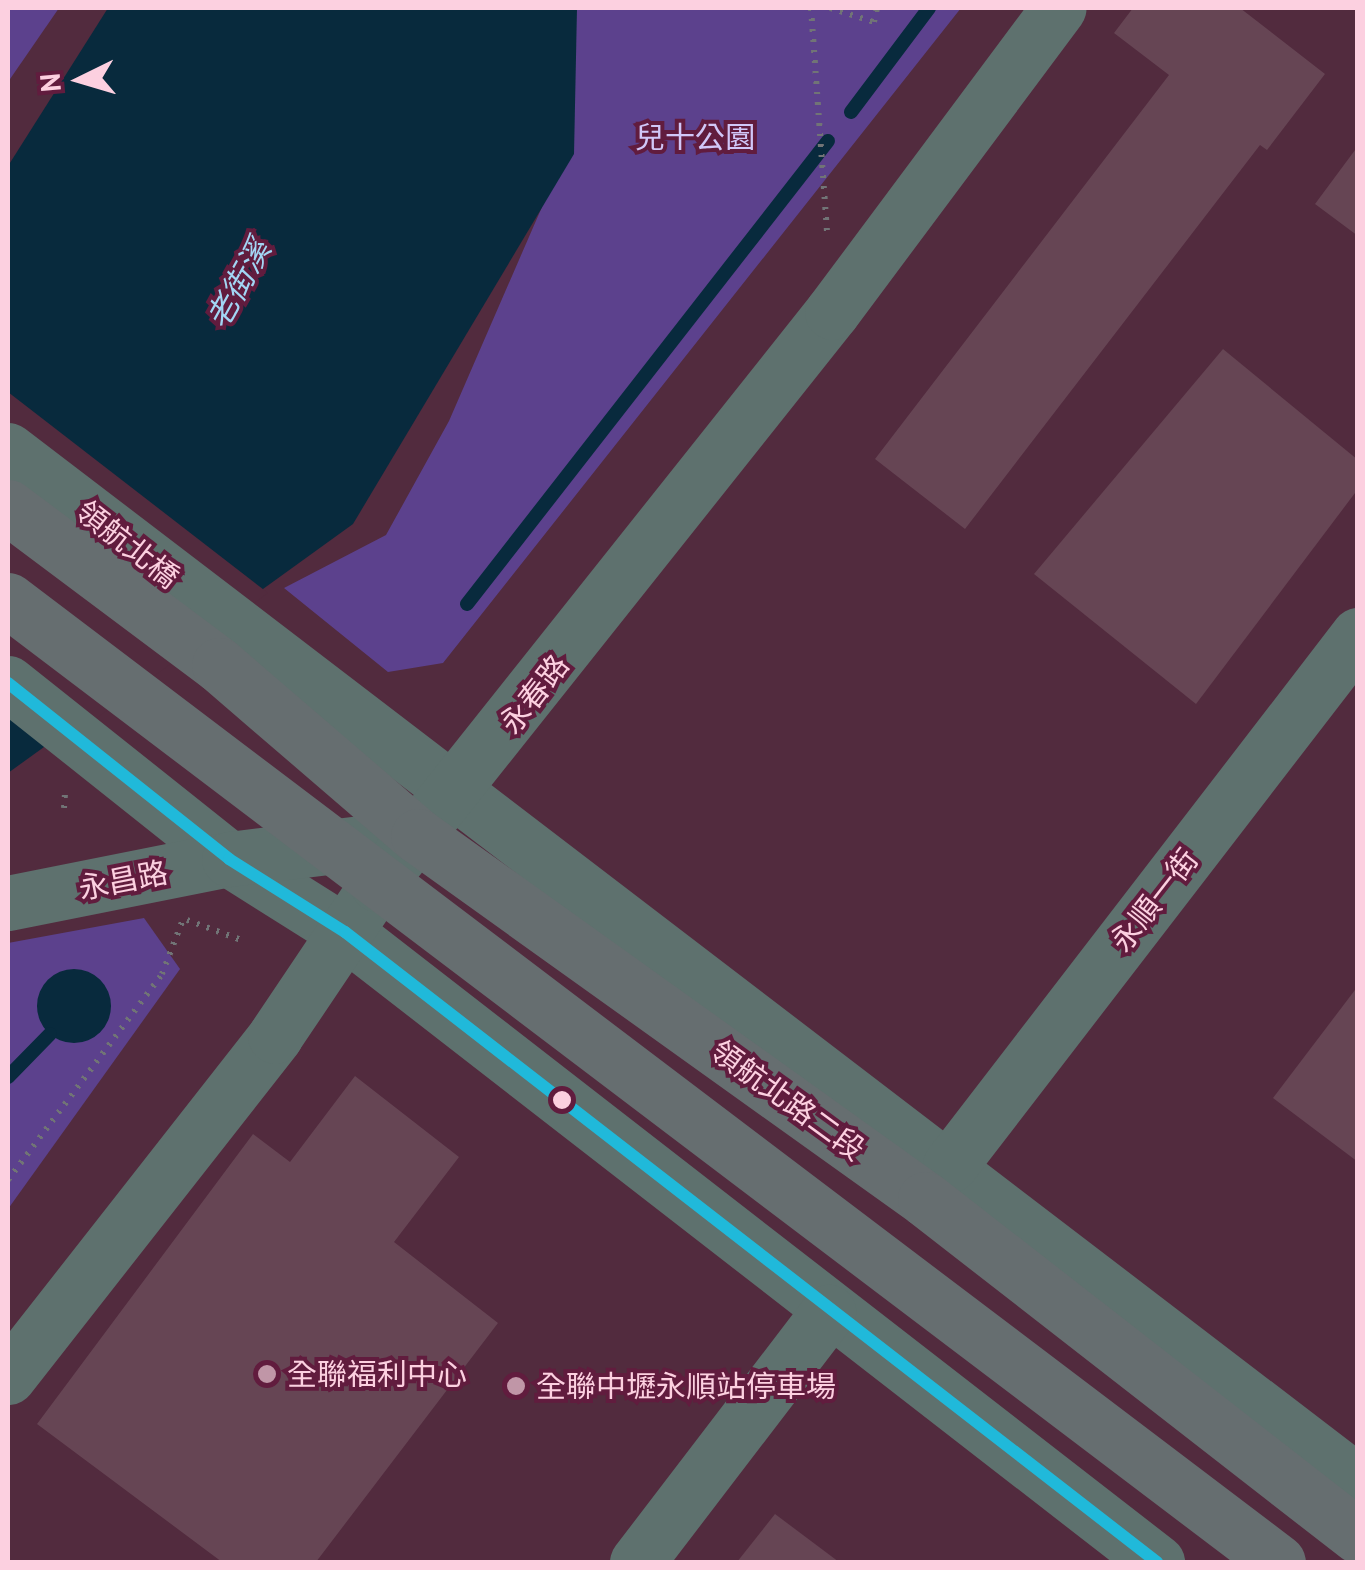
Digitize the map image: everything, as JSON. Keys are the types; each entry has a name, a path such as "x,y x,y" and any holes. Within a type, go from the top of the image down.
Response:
{"main road":[{"name":"領航北橋","path":"8,507 234,652"},
{"path":"8,600 335,846 377,884 1278,1562"},
{"name":"領航北路二段","path":"234,652 418,836 925,1199 1358,1536"}],"street":[{"name":"永春路","path":"8,1377 275,1036 377,884 820,327 1058,8"},
{"name":"領航北橋","path":"8,450 234,652"},
{"name":"永順一街","path":"950,1166 1358,635"},
{"name":"領航北路二段","path":"234,652 452,792 950,1166 1358,1482"},
{"path":"8,682 228,858 345,932 828,1312 1157,1562"},
{"name":"永昌路","path":"8,903 228,858 418,836"},
{"path":"637,1562 828,1312"}],"path":[{"path":"811,8 827,236"},
{"path":"830,8 874,22 877,8"},
{"path":"175,904 184,918 244,941"},
{"path":"8,1180 162,974 184,918"}],"green space":[{"path":"8,8 59,8 8,82"},
{"name":"兒十公園","path":"572,8 961,8 443,663 388,672 284,588 386,535 449,421 565,154"},
{"path":"144,918 180,969 8,1209 8,943"}],"water":[{"name":"老街溪","path":"108,8 577,8 574,154 353,524 8,773 8,166"},
{"path":"74,969 100,980 111,1006 100,1032 74,1043 48,1032 37,1006 48,980"}],"pier":[{"path":"8,392 268,593 65,741 8,698"}],"building":[{"path":"1133,8 1240,8 1325,74 1267,150 1260,145 965,529 875,459 1169,75 1114,33"},
{"path":"1358,146 1358,236 1315,204"},
{"path":"1223,349 1358,460 1358,489 1196,704 1034,574"},
{"path":"1358,986 1358,1162 1273,1098"},
{"name":"全聯福利中心","path":"355,1076 459,1157 394,1242 498,1323 316,1562 222,1562 37,1424 253,1134 290,1162"},
{"path":"775,1514 839,1562 737,1562"}],"waterway":[{"path":"851,112 929,8"},
{"path":"467,604 828,141"},
{"path":"8,1077 50,1034"}],"transit line":[{"path":"8,683 229,859 345,932 1157,1562"}],"place":[{"name":"全聯福利中心","path":"267,1374"},
{"name":"全聯中壢永順站停車場","path":"516,1386"}]}
